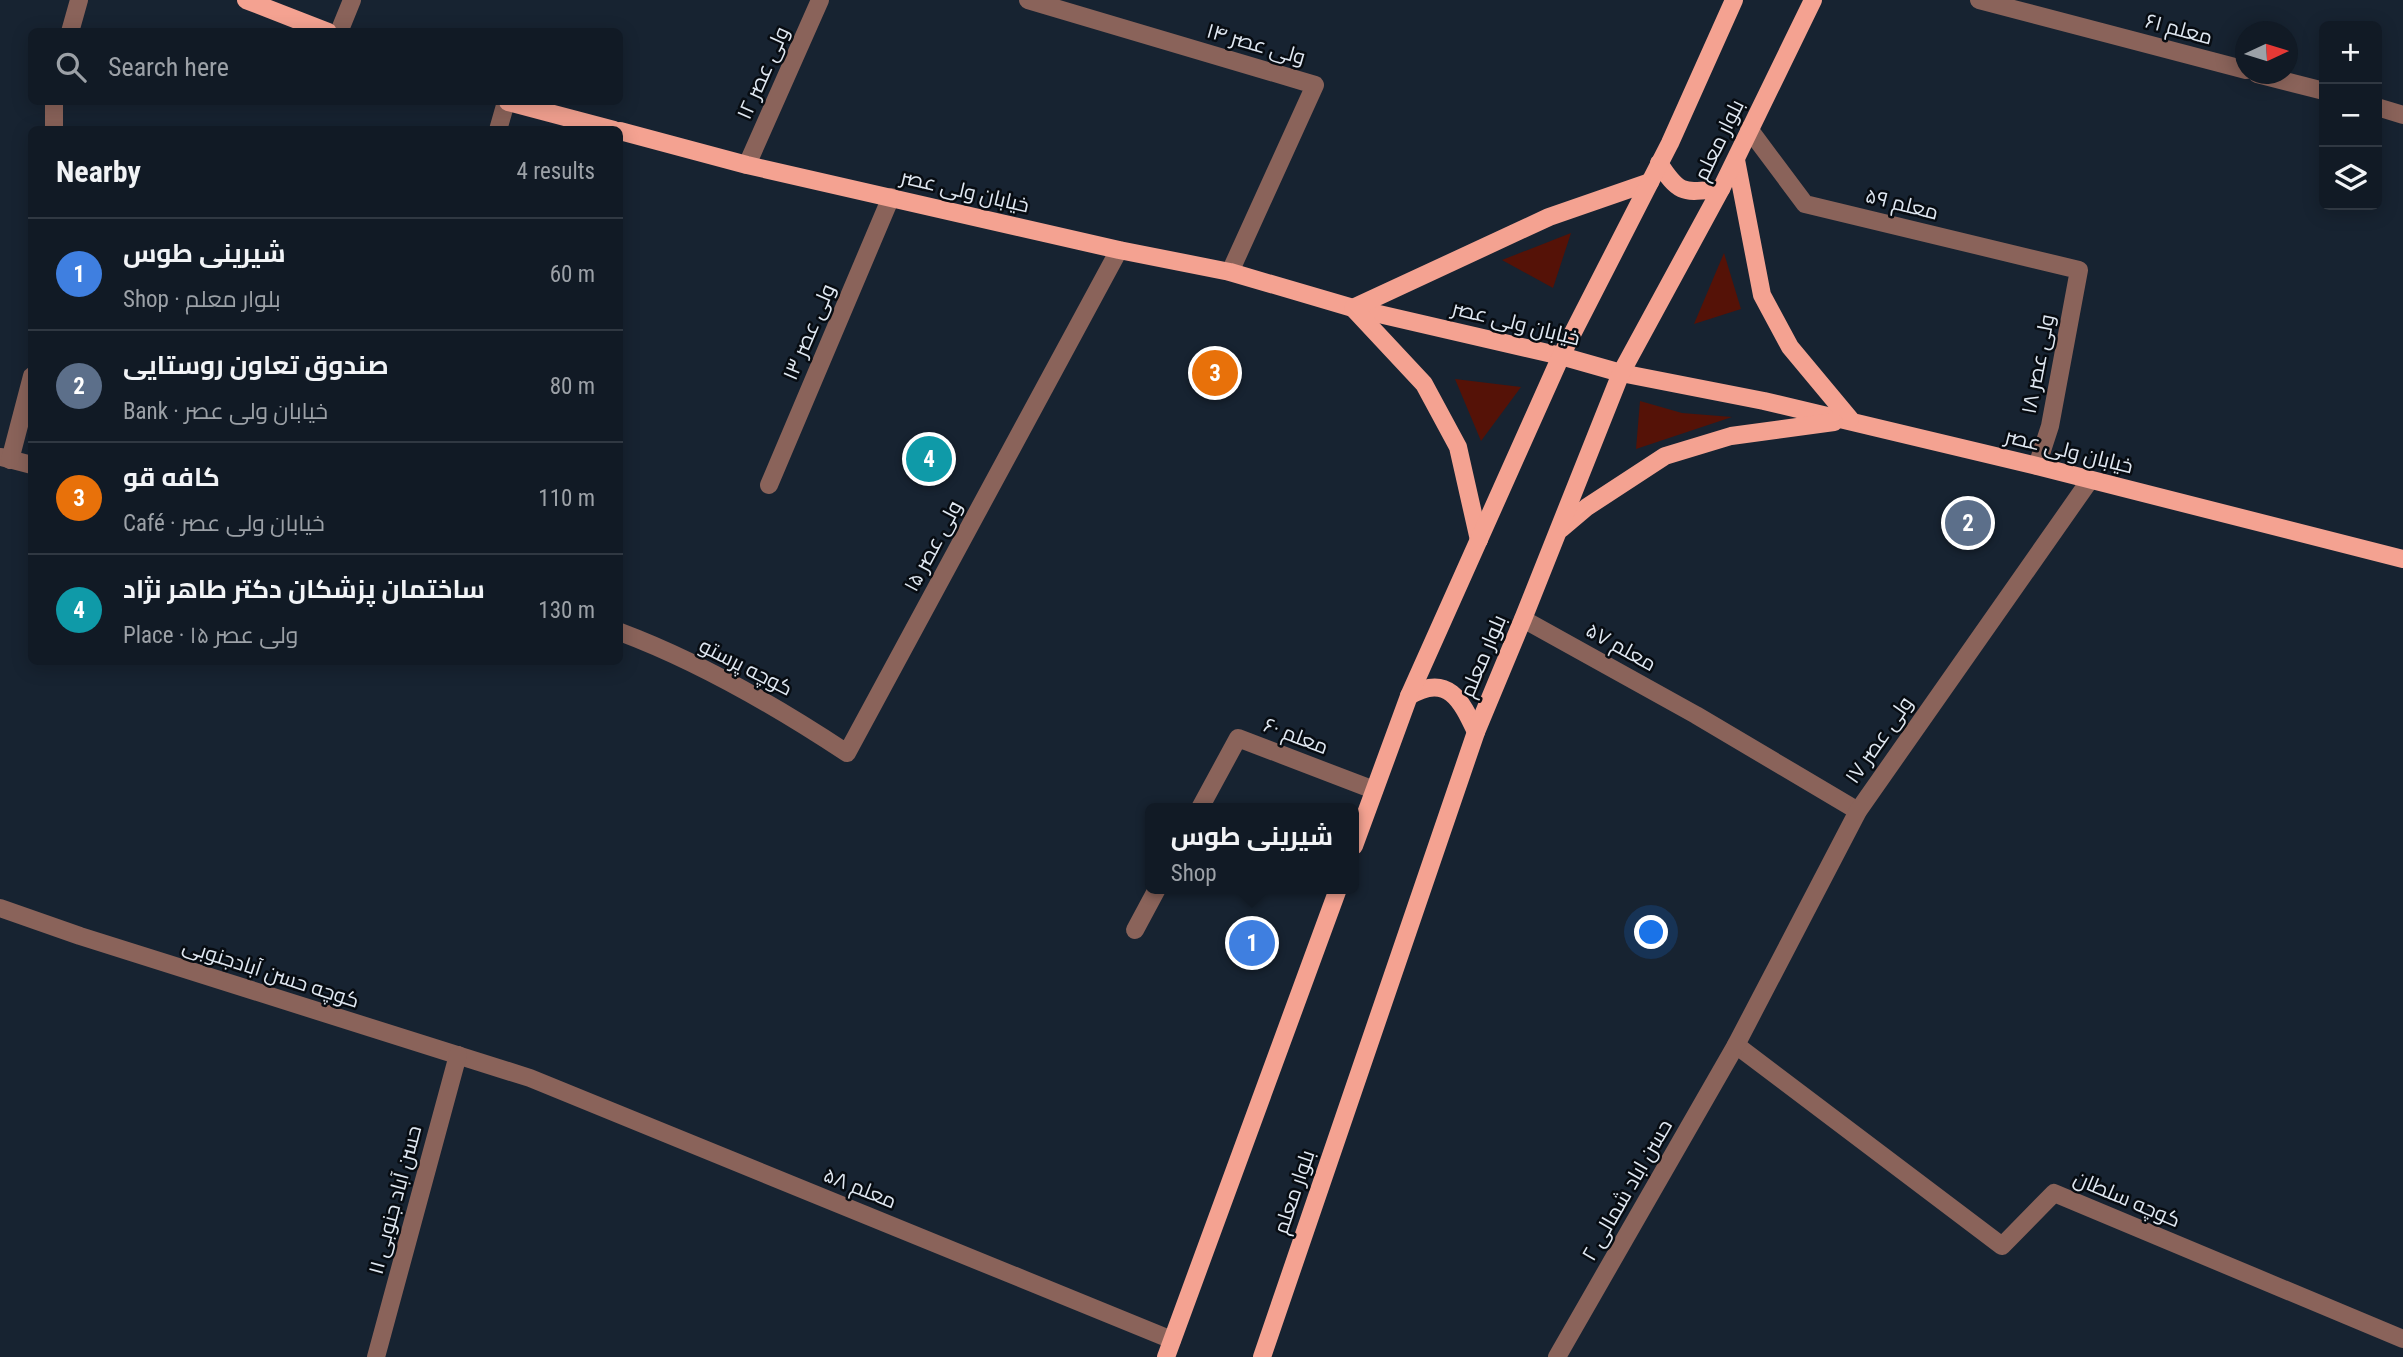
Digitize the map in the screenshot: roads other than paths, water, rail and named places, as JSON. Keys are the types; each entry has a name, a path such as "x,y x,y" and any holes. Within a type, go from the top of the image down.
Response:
{"main road":[{"path":"246,0 318,28"},
{"name":"بلوار معلم","path":"1359,830 1409,696 1561,356 1670,143 1734,0"},
{"name":"بلوار معلم","path":"1265,1355 1476,732 1621,373 1736,160 1813,0"},
{"path":"518,105 599,126"},
{"name":"خیابان ولی عصر","path":"623,132 747,164 1119,250 1230,272 1353,308 1561,356 1621,373 1845,420 2403,559"},
{"path":"1558,532 1587,507 1665,456 1731,436 1850,419 1790,347 1762,295 1736,160"},
{"path":"1659,163 1671,183 1686,192 1721,189"},
{"path":"1479,540 1458,447 1430,395 1424,384 1353,308 1549,217 1650,182"},
{"path":"1409,696 1422,688 1437,687 1452,692 1463,704 1476,732"},
{"path":"1169,1348 1336,894"}],"street":[{"path":"70,28 79,0"},
{"path":"341,28 352,0"},
{"name":"ولی عصر ۱۲","path":"747,164 820,0"},
{"name":"ولی عصر ۱۴","path":"1028,0 1315,85 1230,272"},
{"name":"معلم ۶۱","path":"1979,0 2235,67"},
{"path":"2296,84 2319,90"},
{"path":"54,105 54,126"},
{"path":"499,126 506,105"},
{"path":"2382,109 2403,116"},
{"name":"معلم ۵۹","path":"1749,129 1805,204 2079,270"},
{"name":"ولی عصر ۱۳","path":"769,485 891,197"},
{"name":"ولی عصر ۱۵","path":"847,753 1119,250"},
{"name":"ولی عصر ۱۸","path":"2037,466 2050,426 2079,270"},
{"path":"28,388 5,458 28,464"},
{"name":"ولی عصر ۱۷","path":"1736,1045 1858,810 2090,480"},
{"name":"معلم ۵۷","path":"1523,619 1696,715 1858,810"},
{"name":"کوچه پرستو","path":"623,633 652,644 787,713 847,753"},
{"name":"معلم ۶۰","path":"1203,803 1238,737 1374,790"},
{"path":"1135,930 1154,894"},
{"name":"کوچه حسن آبادجنوبی","path":"0,908 530,1078"},
{"name":"کوچه سلطان","path":"1736,1045 2002,1246 2054,1193 2403,1339"},
{"name":"حسن اباد شمالی ۲","path":"1558,1357 1736,1045"},
{"name":"حسن آباد جنوبی ۱۱","path":"376,1357 458,1055"},
{"name":"معلم ۵۸","path":"530,1078 1169,1348"}],"place":[{"name":"کافه قو","path":"1215,373"},
{"name":"ساختمان پزشکان دکتر طاهر نژاد","path":"929,459"},
{"name":"صندوق تعاون روستایی","path":"1968,523"},
{"name":"شیرینی طوس","path":"1252,943"}]}
